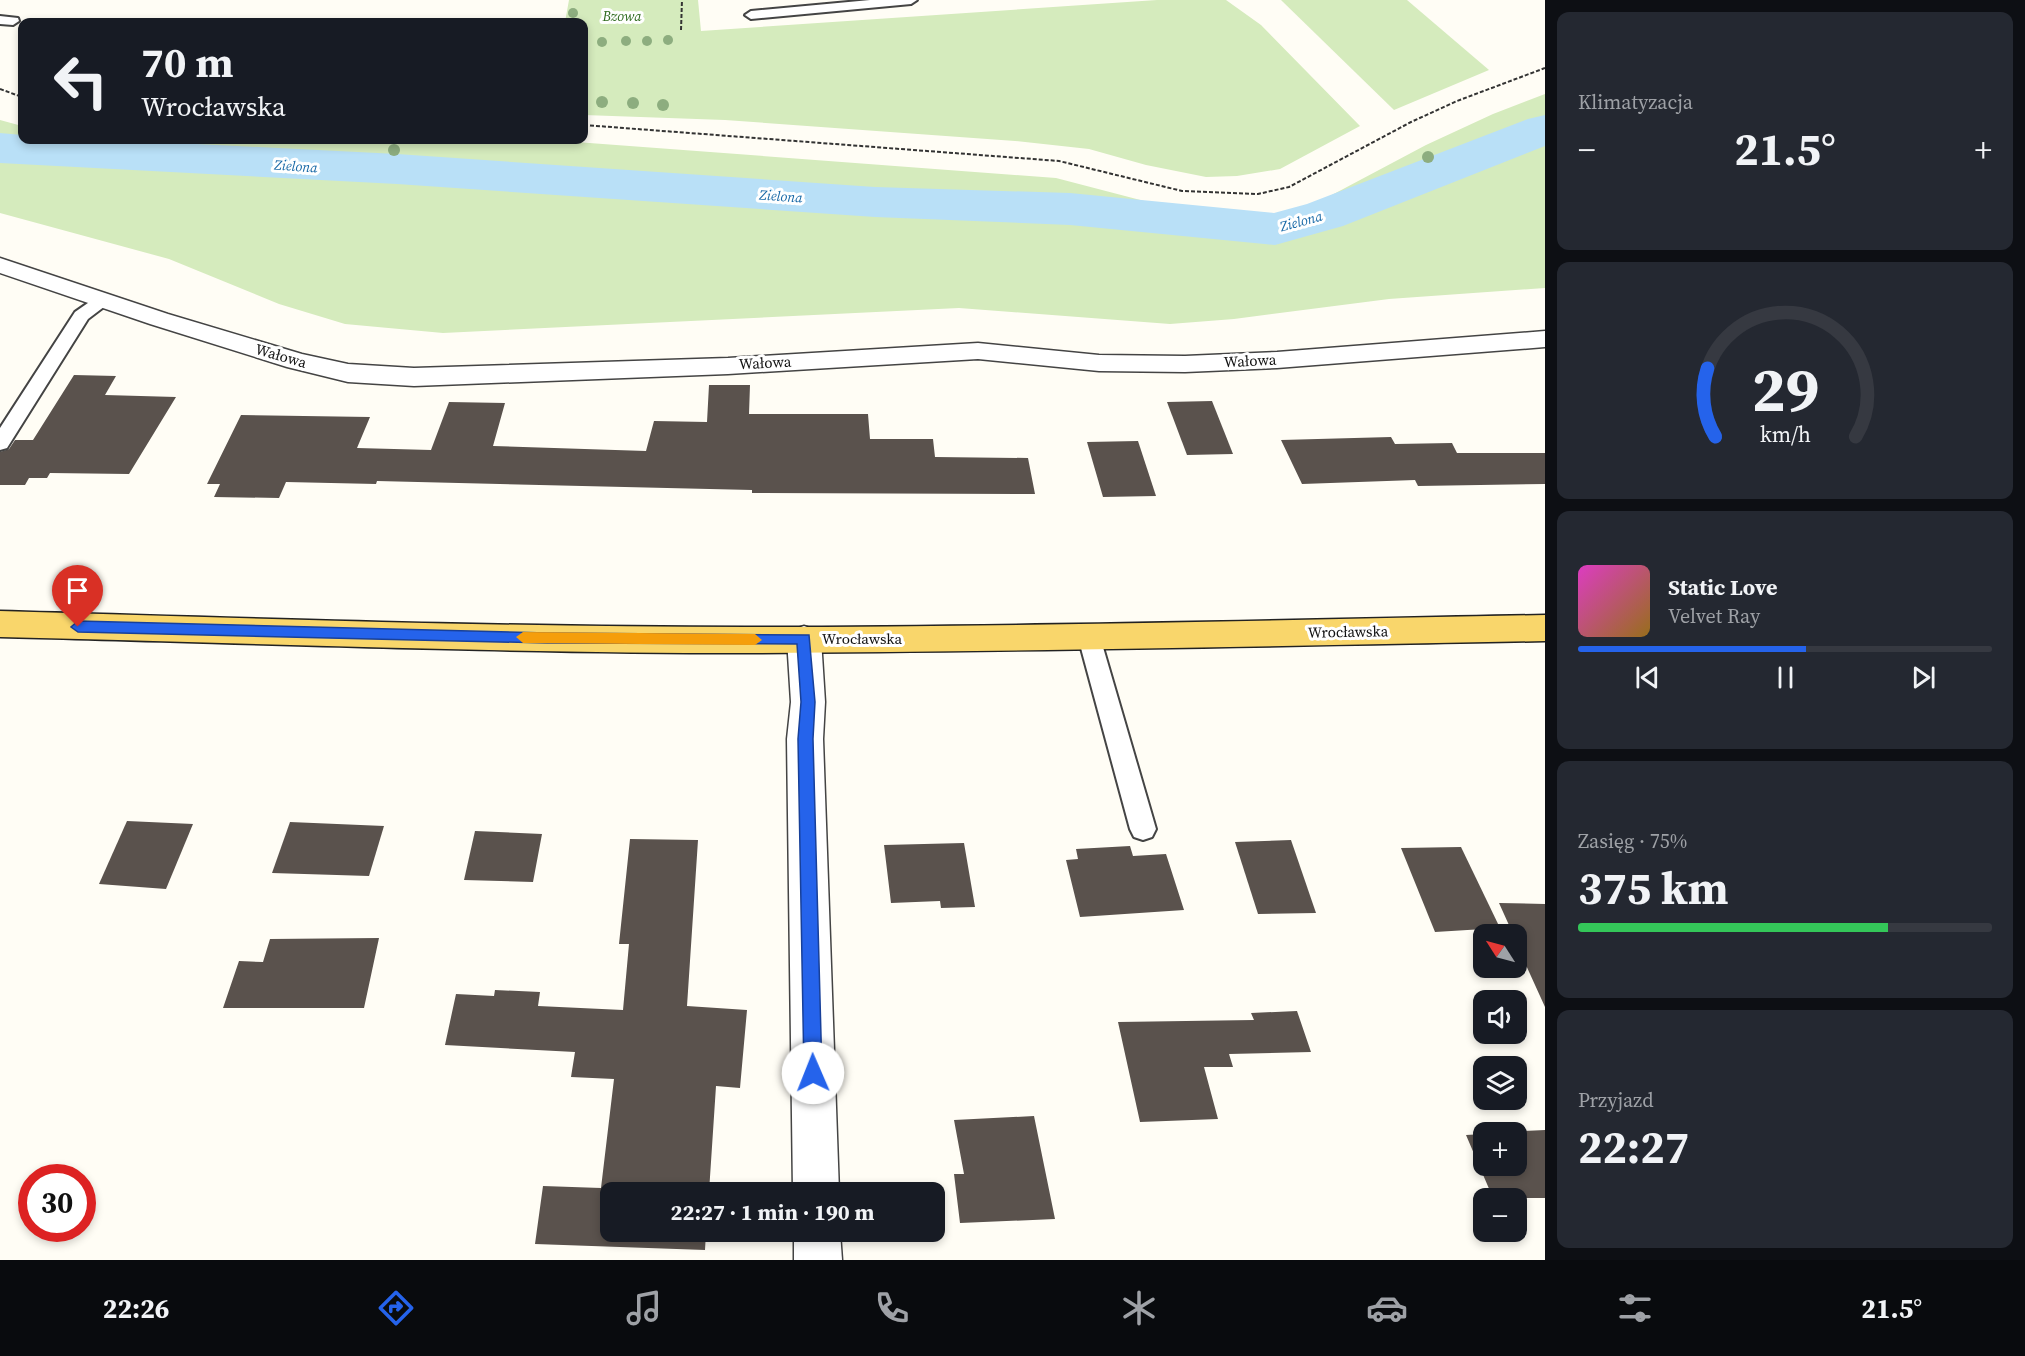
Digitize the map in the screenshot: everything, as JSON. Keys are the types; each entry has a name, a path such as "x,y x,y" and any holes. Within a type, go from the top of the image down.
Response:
{"main road":[{"name":"Wrocławska","path":"0,624 547,638 804,639 1089,637 1545,628"}],"street":[{"name":"Wałowa","path":"0,264 104,300 296,361 348,373 414,377 728,366 978,351 1030,354 1099,363 1185,364 1277,360 1545,339"},
{"path":"804,639 808,702 805,751 816,1182"},
{"path":"817,1242 818,1260"}],"lane":[{"path":"751,15 911,0"},
{"path":"0,443 81,316 104,300"},
{"path":"1089,637 1143,830"}],"path":[{"path":"681,30 682,0"},
{"path":"588,125 1059,161 1182,191 1258,194 1289,188 1430,114 1545,68"},
{"path":"0,89 18,96"}],"green space":[{"name":"Bzowa","path":"569,0 698,0 701,31 1157,0 1226,0 1261,25 1360,126 1280,169 1237,176 1206,177 1146,165 1089,149 1015,141 725,120 588,115 588,18 566,18"},
{"path":"1281,0 1407,0 1489,70 1394,110"},
{"path":"1545,94 1545,288 1389,299 1234,319 1170,324 959,308 443,333 345,324 279,304 169,259 0,213 0,120 18,125 18,144 588,143 1056,178 1171,208 1215,215 1272,215 1313,205 1426,145 1493,114"}],"building":[{"path":"74,375 116,376 105,395 176,397 129,474 50,473 47,478 29,478 25,485 0,485 0,452 9,449 15,440 33,440"},
{"path":"709,385 750,385 749,414 868,414 870,439 933,439 935,457 1028,458 1035,494 752,493 752,490 377,481 376,484 286,482 279,498 214,497 220,484 207,484 241,415 370,417 357,448 431,450 449,402 505,403 493,446 646,451 654,421 707,422"},
{"path":"1212,401 1233,454 1187,455 1167,402"},
{"path":"1391,437 1395,444 1452,443 1457,453 1545,453 1545,484 1418,486 1415,480 1302,484 1281,440"},
{"path":"1138,441 1156,496 1103,497 1087,442"},
{"path":"127,821 193,824 166,889 99,884"},
{"path":"290,822 384,826 369,876 272,873"},
{"path":"475,831 542,834 533,882 464,880"},
{"path":"630,839 698,840 687,1006 747,1010 740,1088 716,1086 710,1182 602,1182 614,1079 571,1077 575,1052 445,1045 456,994 494,996 495,990 540,992 538,1006 623,1010 629,944 619,944"},
{"path":"1291,840 1316,913 1258,914 1235,842"},
{"path":"964,843 975,907 941,908 940,901 891,903 884,845"},
{"path":"1130,846 1133,856 1166,854 1184,910 1080,917 1066,860 1078,859 1076,849"},
{"path":"1461,847 1498,924 1473,924 1473,930 1435,932 1401,848"},
{"path":"1499,903 1545,904 1545,1007 1527,967 1527,924 1508,924"},
{"path":"379,938 364,1008 223,1008 239,961 263,962 270,939"},
{"path":"1297,1011 1311,1052 1229,1054 1233,1067 1204,1067 1218,1119 1140,1122 1118,1022 1254,1020 1251,1013"},
{"path":"1034,1116 1055,1219 960,1223 954,1174 964,1174 954,1120"},
{"path":"1545,1130 1545,1198 1527,1198 1527,1188 1489,1188 1484,1176 1527,1176 1527,1131"},
{"path":"1466,1135 1473,1135 1473,1151"},
{"path":"543,1186 600,1188 600,1242 705,1242 705,1250 535,1244"}],"waterway":[{"name":"Zielona","path":"0,148 397,169 875,202 1070,209 1275,229 1325,215 1545,129"}],"slow traffic":[{"path":"523,637 755,640"}],"route":[{"path":"78,627 376,632 547,638 804,639 808,702 805,739 813,1073"}]}
